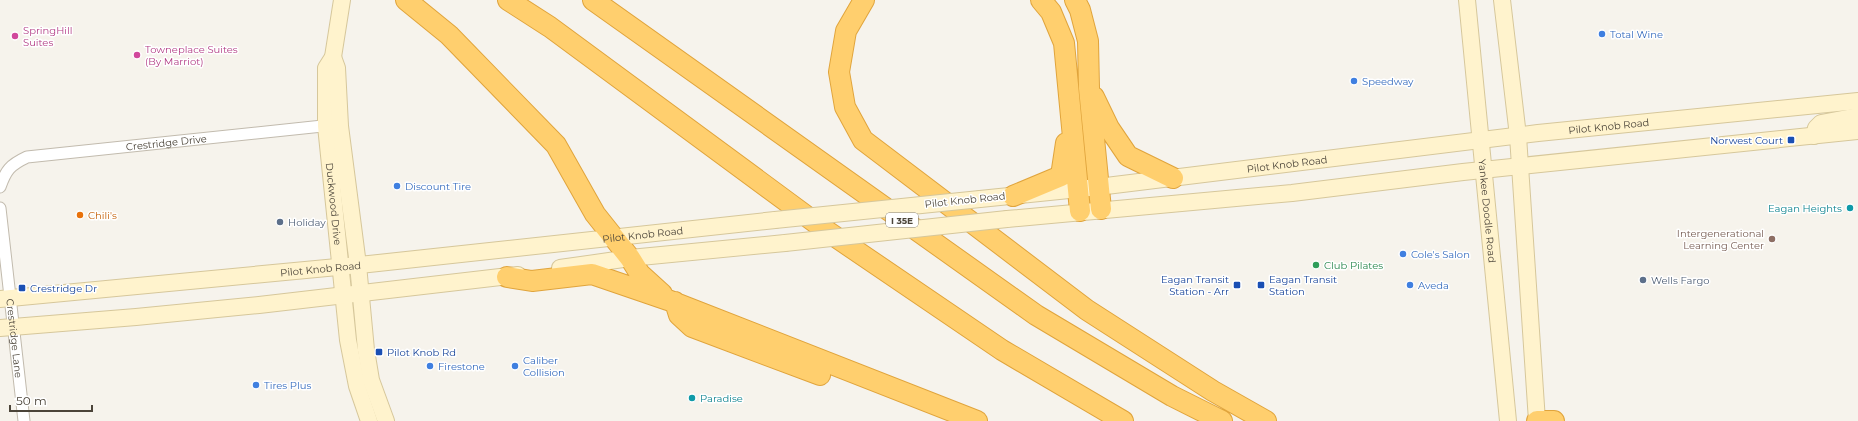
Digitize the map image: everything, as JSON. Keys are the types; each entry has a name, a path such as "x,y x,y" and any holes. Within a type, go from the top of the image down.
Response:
{"highway":[{"path":"406,0 449,35 556,145 595,214 630,258 640,274 671,301 679,315 692,327 940,421"},
{"path":"508,0 550,26 824,229 1002,350 1123,421"},
{"name":"I 35E","path":"593,0 1036,315 1172,396 1222,421"},
{"path":"864,0 846,31 839,72 845,107 863,140 1087,310 1213,391 1266,421"},
{"path":"1041,0 1050,12 1064,43 1080,212"},
{"path":"1075,0 1080,10 1088,40 1089,88 1101,209"},
{"path":"1089,88 1109,128 1128,156 1173,178"},
{"path":"1013,196 1061,176 1070,113"},
{"path":"507,277 532,281 592,274 671,301 977,421"}],"main road":[{"name":"Yankee Doodle Road","path":"1467,0 1482,141 1508,421"},
{"path":"1502,0 1518,136 1519,168 1541,421"},
{"name":"Duckwood Drive","path":"340,6 333,58 326,68 340,267 348,340 356,386 369,421"},
{"name":"Duckwood Drive","path":"333,58 338,68 341,133 358,265 366,350 371,380 386,421"},
{"name":"Pilot Knob Road","path":"5,298 340,267 1098,187 1518,136 1858,101"},
{"path":"1814,136 1816,128 1821,123 1858,116"},
{"path":"6,327 136,317 343,296 507,277 630,258 1101,209 1292,193 1484,170 1519,168 1858,131"}],"street":[{"name":"Crestridge Drive","path":"0,187 5,174 13,164 27,158 330,125"},
{"name":"Crestridge Lane","path":"0,208 6,327 24,421"}],"place":[{"name":"Total Wine","path":"1602,34"},
{"name":"SpringHill Suites","path":"15,36"},
{"name":"Towneplace Suites (By Marriot)","path":"137,55"},
{"name":"Speedway","path":"1354,81"},
{"name":"Norwest Court","path":"1791,140"},
{"name":"Discount Tire","path":"397,186"},
{"name":"Eagan Heights","path":"1850,208"},
{"name":"Chili's","path":"80,215"},
{"name":"Holiday","path":"280,222"},
{"name":"Intergenerational Learning Center","path":"1772,239"},
{"name":"Cole's Salon","path":"1403,254"},
{"name":"Club Pilates","path":"1316,265"},
{"name":"Wells Fargo","path":"1643,280"},
{"name":"Eagan Transit Station - Arr","path":"1237,285"},
{"name":"Eagan Transit Station","path":"1261,285"},
{"name":"Aveda","path":"1410,285"},
{"name":"Crestridge Dr","path":"22,288"},
{"name":"Pilot Knob Rd","path":"379,352"},
{"name":"Firestone","path":"430,366"},
{"name":"Caliber Collision","path":"515,366"},
{"name":"Tires Plus","path":"256,385"},
{"name":"Paradise","path":"692,398"}]}
